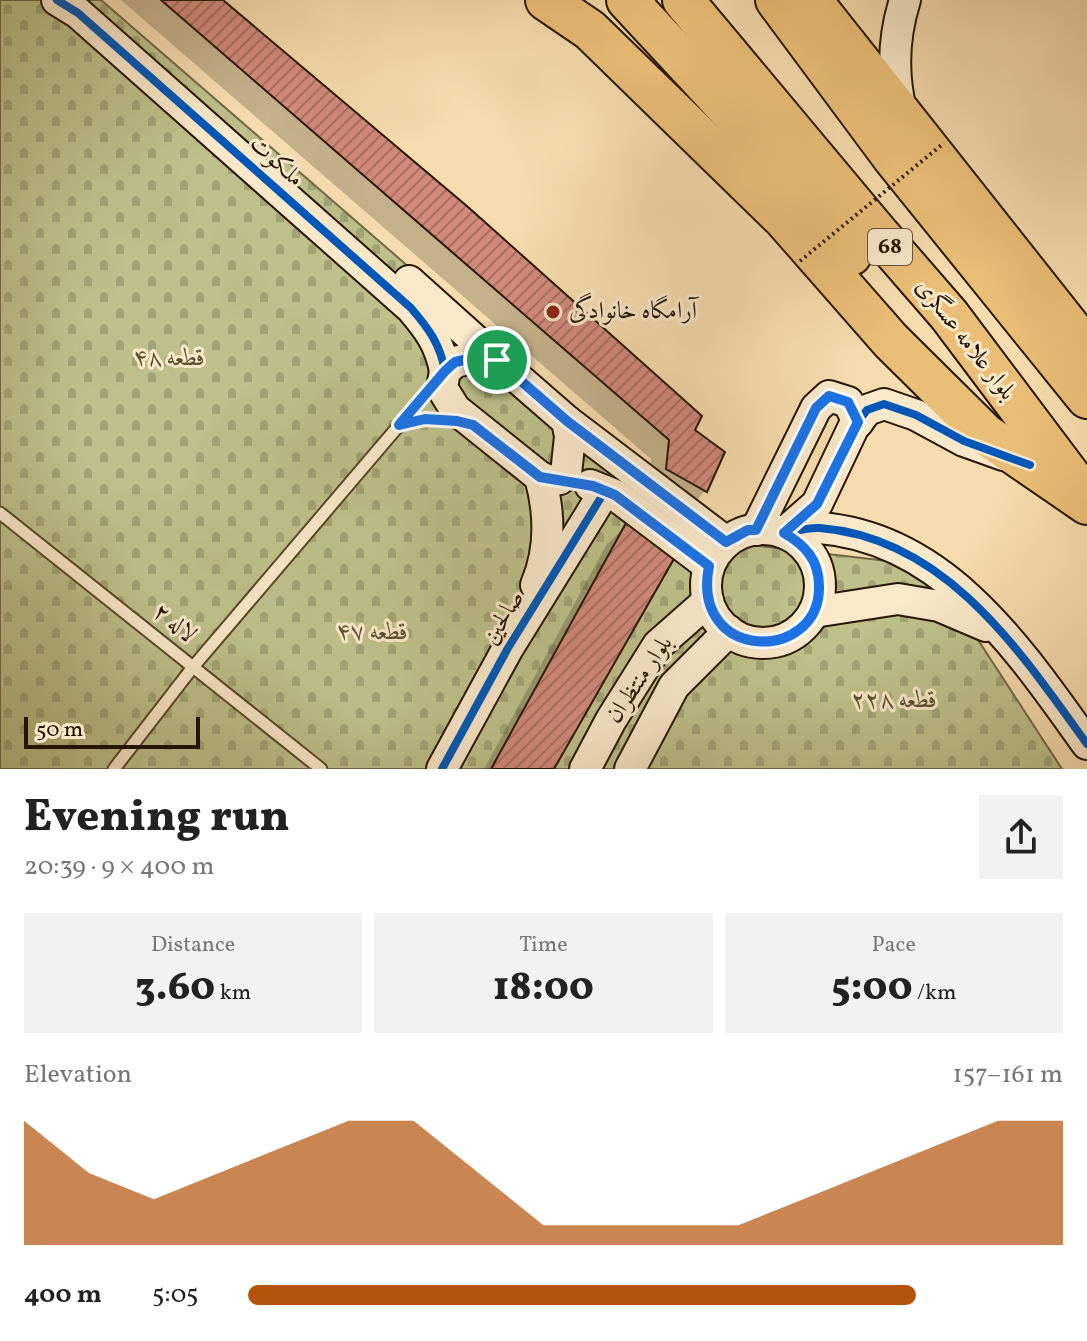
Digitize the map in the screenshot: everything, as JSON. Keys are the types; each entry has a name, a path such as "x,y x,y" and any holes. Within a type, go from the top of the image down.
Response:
{"highway":[{"path":"546,0 590,30 784,219 891,341 985,434 1038,455"},
{"path":"627,0 741,123 970,393 1087,502"},
{"name":"بلوار علامه عسگری","path":"683,0 949,315 1038,455"},
{"name":"68","path":"776,0 894,159 1087,398"},
{"path":"811,0 1087,349"}],"street":[{"name":"ملکوت","path":"57,0 78,13 411,308 436,339 442,352 445,371 442,388 455,409 473,425 550,478 593,486 615,495 718,554"},
{"name":"ملکوت","path":"94,0 718,554"},
{"path":"903,116 894,71 898,24 905,0"},
{"path":"445,371 455,362 473,358 497,360"},
{"path":"770,531 816,408 829,396 848,402 858,422"},
{"path":"770,531 817,504 858,422 867,410 884,404 916,415 964,441 1038,455"},
{"path":"550,478 566,474 570,436 567,421"},
{"name":"صالحین","path":"508,648 543,570 550,478"},
{"name":"صالحین","path":"442,769 508,648 605,491"},
{"path":"770,531 800,542 816,566 819,594 814,612 802,627 775,641 746,640 729,631 716,618 708,601 705,583 718,554 748,530 818,528 872,538 930,566 988,614 1038,675 1087,744"},
{"path":"814,612 898,599 939,606 1003,633"},
{"name":"بلوار منتظران","path":"585,769 611,720 658,645 708,601"},
{"name":"بلوار منتظران","path":"630,769 674,686 729,631"}],"lane":[{"path":"114,769 193,667 445,371"},
{"path":"399,425 425,419 473,425"},
{"name":"لاله ۲","path":"0,513 321,769"}],"path":[{"path":"800,261 944,143"}],"green space":[{"path":"0,0 101,0 726,542 930,566 1062,769 0,769"}],"building":[{"name":"آرامگاه خانوادگی","path":"161,0 223,0 468,207 702,416 695,430 725,452 707,492 666,469 669,440"},
{"path":"626,523 675,557 554,769 491,769"}],"cycle path":[{"path":"57,0 78,13 411,308 433,337 445,371"},
{"path":"784,533 817,504 853,428 867,410 884,404 916,415 964,441 1030,465"},
{"path":"442,769 508,648 605,491"},
{"path":"784,533 820,528 865,536 905,553 942,576 976,605 1006,637 1087,744"}],"place":[{"name":"آرامگاه خانوادگی","path":"553,312"}],"route":[{"path":"473,358 497,360 567,421 726,542 748,530 756,530 816,408 829,396 848,402 858,422 817,504 784,533 800,542 812,557 819,575 819,594 814,612 802,627 785,638 766,643 746,640 729,631 716,618 708,601 705,583 709,566 615,495 593,486 540,477 473,425 425,419 399,425 455,362 473,358"}],"park label":[{"name":"قطعه ۴۸","path":"170,359"},
{"name":"قطعه ۴۷","path":"373,633"},
{"name":"قطعه ۲۲۸","path":"895,701"}]}
